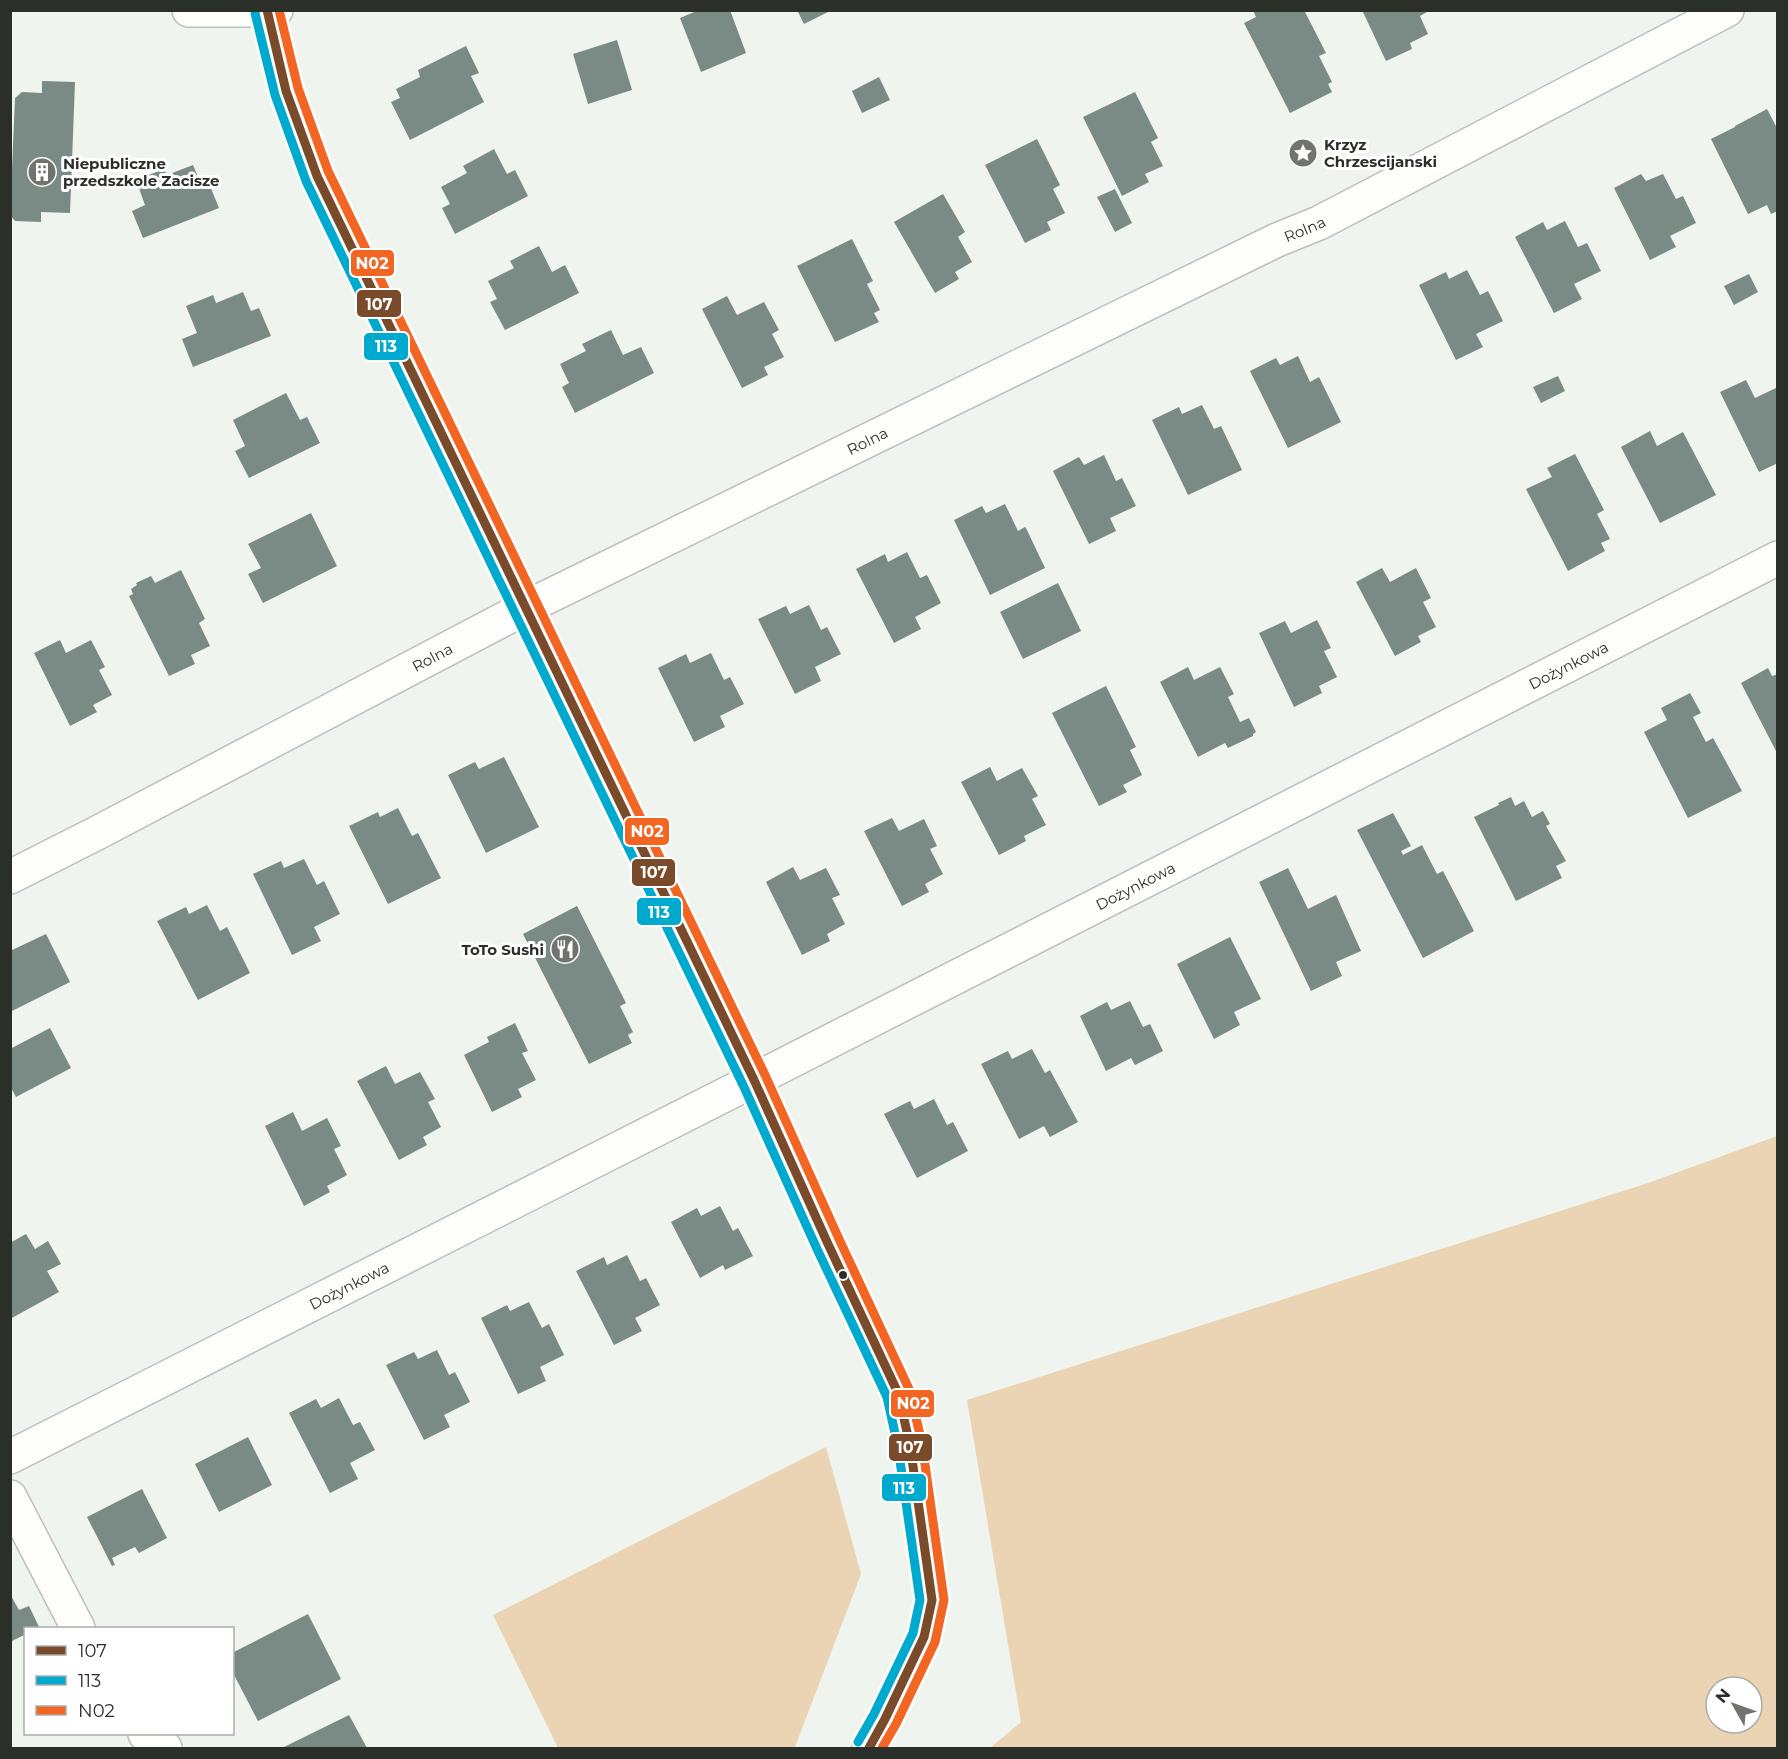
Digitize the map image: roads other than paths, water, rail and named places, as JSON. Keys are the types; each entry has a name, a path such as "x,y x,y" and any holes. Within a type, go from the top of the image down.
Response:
{"street":[{"path":"189,10 270,11 286,91 317,176 754,1080 898,1393 910,1445 933,1600 924,1637 869,1749"},
{"name":"Rolna","path":"10,877 108,828 525,608 1277,240 1319,223 1726,10"},
{"name":"Dożynkowa","path":"10,1456 1778,558"},
{"path":"10,1497 77,1627"},
{"path":"146,1735 165,1749"}],"place":[{"name":"Krzyz Chrzescijanski","path":"1303,153"},
{"name":"Niepubliczne przedszkole Zacisze","path":"42,172"},
{"name":"ToTo Sushi","path":"565,949"}]}
